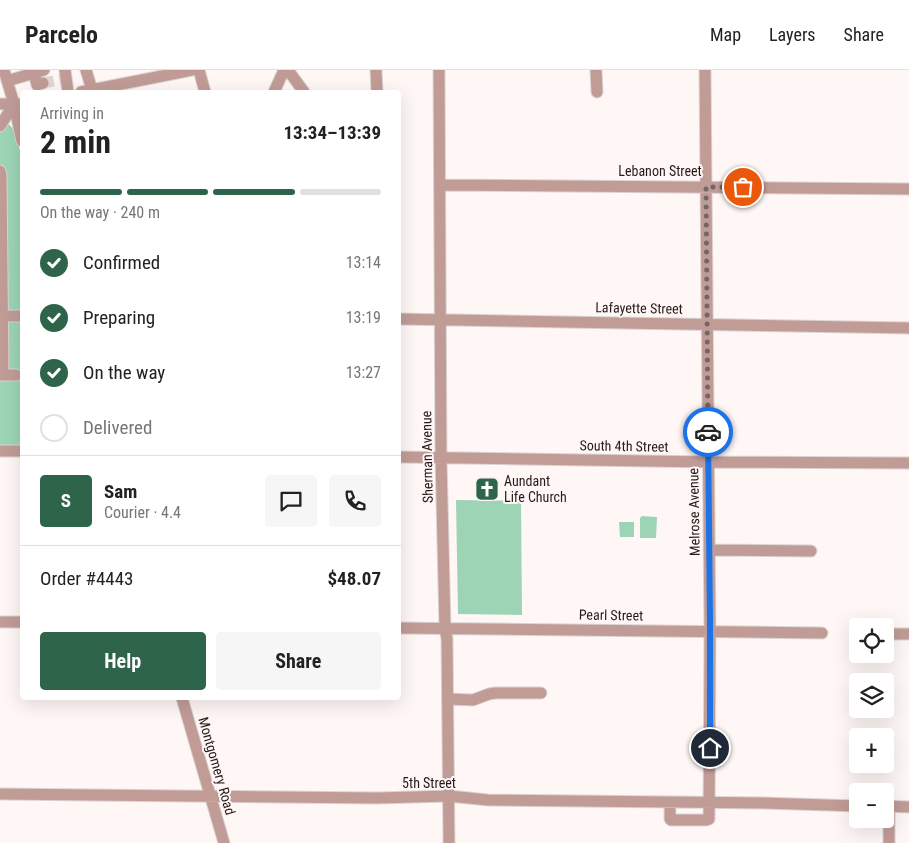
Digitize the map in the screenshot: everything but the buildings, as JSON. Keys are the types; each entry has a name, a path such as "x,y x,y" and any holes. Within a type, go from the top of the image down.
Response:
{"street":[{"path":"86,70 87,90"},
{"path":"104,90 120,89 173,72 192,70"},
{"path":"199,70 204,90"},
{"path":"275,90 284,70"},
{"path":"288,70 303,90"},
{"path":"376,70 377,90"},
{"name":"Sherman Avenue","path":"439,70 441,458 447,639 449,843"},
{"path":"596,70 597,92"},
{"name":"Melrose Avenue","path":"705,70 710,550 709,803"},
{"path":"20,123 18,104 6,75 39,71 40,87"},
{"path":"65,76 68,90"},
{"path":"0,104 18,104"},
{"path":"0,126 18,104"},
{"path":"0,171 1,375 16,375"},
{"name":"Lebanon Street","path":"440,185 909,189"},
{"path":"1,316 20,316"},
{"name":"Lafayette Street","path":"401,319 909,328"},
{"path":"0,451 20,451"},
{"name":"South 4th Street","path":"401,457 909,463"},
{"path":"710,550 811,551"},
{"path":"0,622 20,622"},
{"name":"Pearl Street","path":"401,628 822,634"},
{"path":"894,634 909,634"},
{"path":"448,699 473,700 495,693 541,693"},
{"name":"Montgomery Road","path":"183,700 224,843"},
{"name":"5th Street","path":"0,794 378,798 449,796 488,800 849,806"},
{"path":"670,803 671,820 706,820 708,819 709,803"},
{"path":"894,806 909,807"},
{"path":"888,828 889,843"}],"green space":[{"path":"0,118 14,130 20,150 20,445 0,445"},
{"path":"456,500 521,501 522,615 458,614"},
{"path":"642,516 657,517 656,538 640,538 640,518"},
{"path":"619,522 634,522 634,537 620,537"}],"tunnel":[{"path":"43,83 63,79"}],"way so far":[{"path":"708,432 706,187 743,187"}],"place":[{"name":"Aundant Life Church","path":"487,489"}],"route":[{"path":"708,432 710,748"}]}
